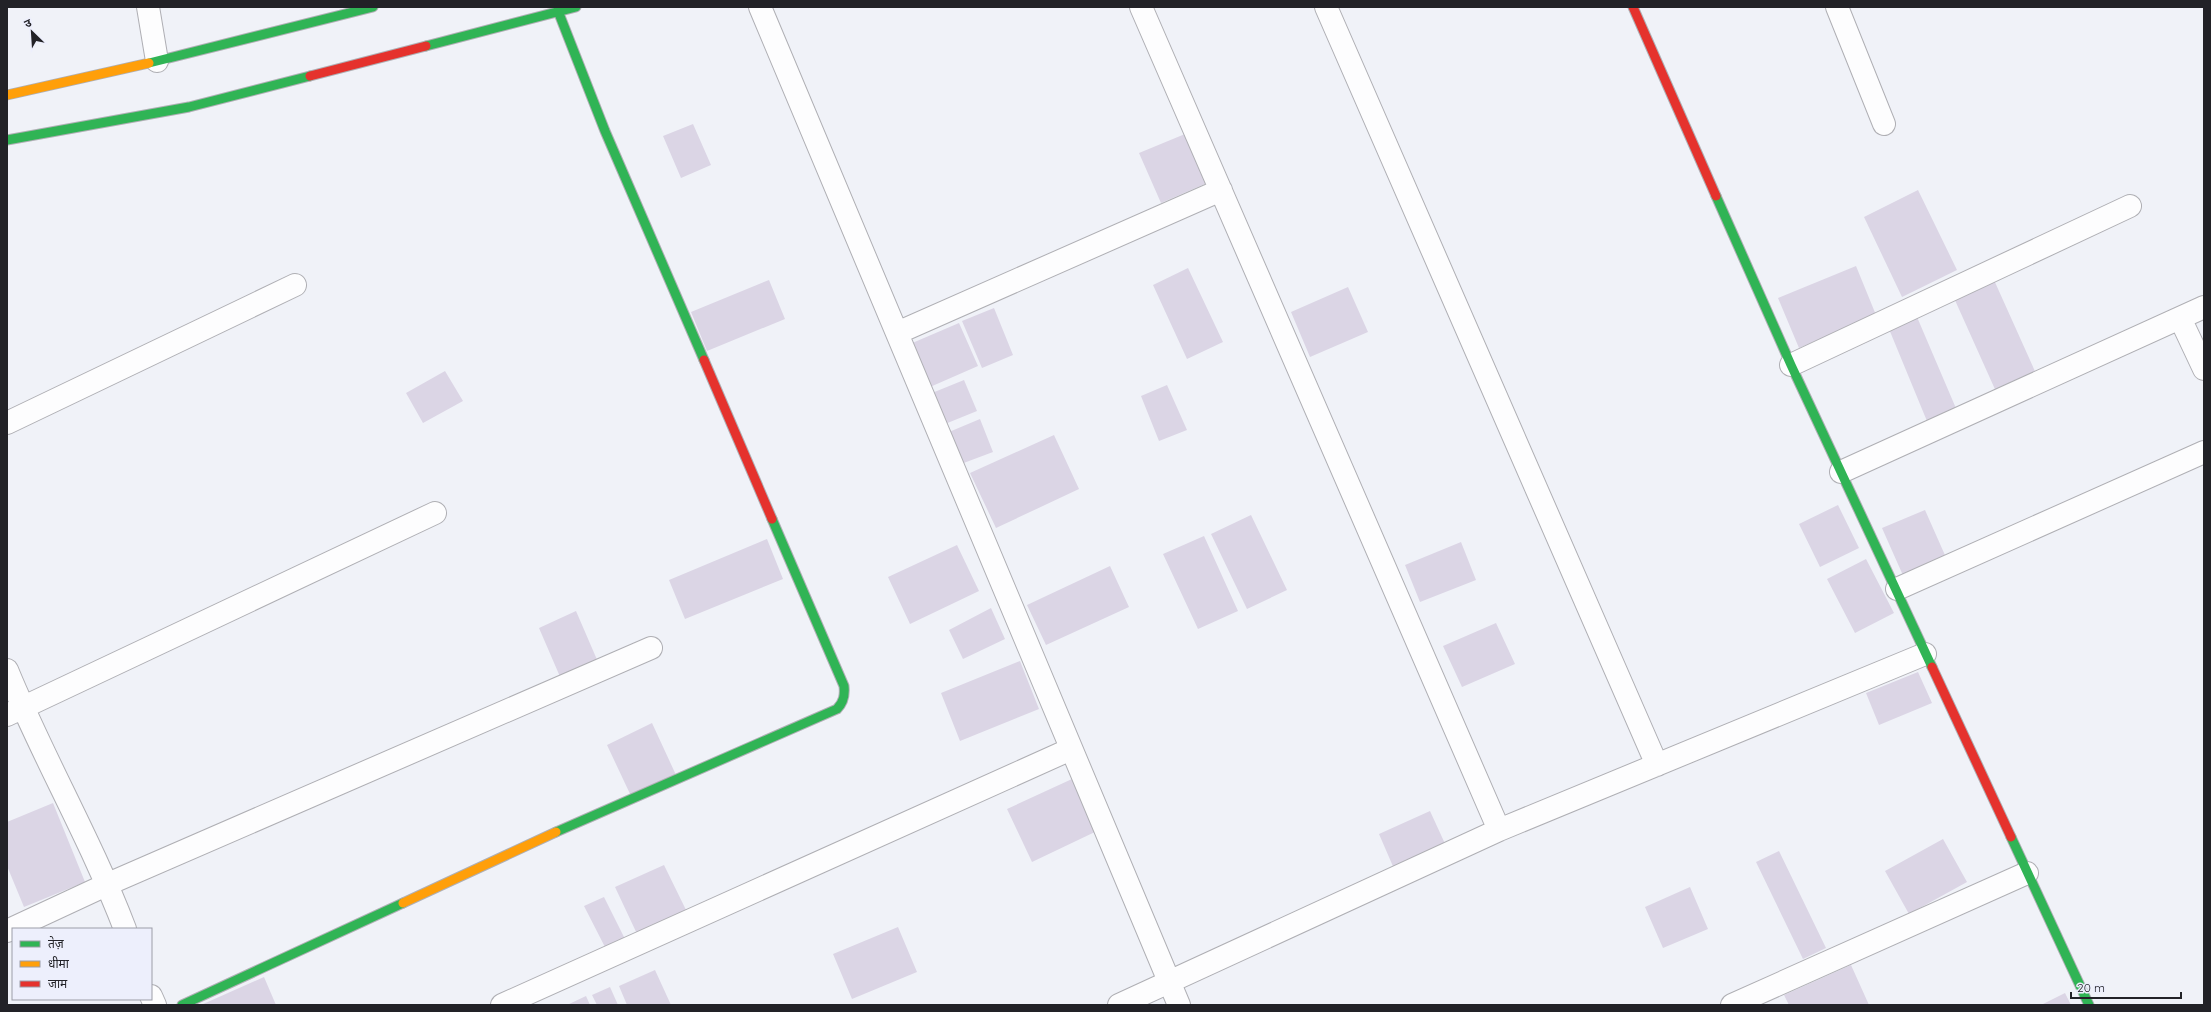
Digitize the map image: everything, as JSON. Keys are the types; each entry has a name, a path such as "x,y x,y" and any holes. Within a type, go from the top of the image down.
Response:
{"street":[{"path":"148,7 157,61"},
{"path":"7,95 80,80 373,7"},
{"path":"7,140 189,107 576,7"},
{"path":"760,7 1168,982 1179,1005"},
{"path":"1141,7 1499,830"},
{"path":"1326,7 1657,765"},
{"path":"1633,7 1791,364 1897,589 1925,654 2089,1005"},
{"path":"1837,7 1884,124"},
{"path":"182,1005 565,828 837,709 842,704 846,696 841,678 605,131 558,11"},
{"path":"896,333 1221,190"},
{"path":"1791,364 2130,206"},
{"path":"7,423 295,285"},
{"path":"1841,472 2204,307"},
{"path":"2180,318 2204,369"},
{"path":"1897,589 2204,452"},
{"path":"15,711 435,512"},
{"path":"13,928 108,884 651,648"},
{"path":"1119,1005 1499,830 1925,654"},
{"path":"7,670 15,711 108,884 125,928"},
{"path":"502,1005 1071,749"},
{"path":"1732,1005 2027,873"}],"building":[{"path":"693,124 711,165 681,178 663,136"},
{"path":"1185,134 1207,183 1161,203 1139,153"},
{"path":"1918,190 1957,270 1902,297 1864,217"},
{"path":"1856,266 1876,315 1799,348 1778,298"},
{"path":"1188,268 1223,342 1187,359 1153,285"},
{"path":"769,280 785,319 707,351 691,312"},
{"path":"1994,280 2038,378 1998,396 1954,298"},
{"path":"1348,287 1368,332 1310,357 1291,312"},
{"path":"994,308 1013,355 982,368 962,321"},
{"path":"1917,317 1958,413 1929,426 1889,329"},
{"path":"959,323 978,366 930,387 910,344"},
{"path":"445,371 463,401 423,423 406,393"},
{"path":"964,380 977,411 945,424 932,393"},
{"path":"1167,385 1187,430 1159,441 1141,396"},
{"path":"980,419 993,452 961,464 949,432"},
{"path":"1054,435 1079,489 996,528 970,473"},
{"path":"1838,505 1859,548 1820,567 1799,524"},
{"path":"1925,510 1948,562 1905,580 1882,528"},
{"path":"1251,515 1287,590 1247,609 1211,534"},
{"path":"1204,536 1238,611 1198,629 1163,554"},
{"path":"767,539 783,579 685,619 669,580"},
{"path":"1461,542 1476,580 1420,602 1405,565"},
{"path":"957,545 979,591 910,624 888,577"},
{"path":"1866,559 1894,613 1855,633 1827,579"},
{"path":"1110,566 1129,607 1046,645 1027,605"},
{"path":"991,608 1005,639 963,659 949,630"},
{"path":"576,611 598,662 561,679 539,628"},
{"path":"1496,623 1515,664 1462,687 1443,646"},
{"path":"1020,661 1039,709 960,741 941,693"},
{"path":"1918,672 1932,703 1879,725 1866,693"},
{"path":"652,723 676,775 631,796 607,745"},
{"path":"1072,779 1097,831 1032,862 1007,809"},
{"path":"53,803 85,882 24,907 7,866 7,822"},
{"path":"1430,811 1447,848 1395,871 1379,834"},
{"path":"1943,839 1967,882 1909,914 1885,871"},
{"path":"1779,851 1826,948 1803,959 1756,862"},
{"path":"664,865 687,912 638,936 615,887"},
{"path":"1690,887 1708,929 1663,948 1645,907"},
{"path":"604,897 626,941 607,951 584,906"},
{"path":"898,927 917,972 852,999 833,954"},
{"path":"1851,965 1869,1005 1789,1005 1784,995"},
{"path":"655,970 671,1005 627,1005 619,986"},
{"path":"264,977 276,1005 201,1005"},
{"path":"610,987 618,1005 597,1005 592,995"},
{"path":"2065,993 2071,1005 2041,1005"},
{"path":"586,996 590,1005 567,1005"}],"traffic: fast":[{"path":"149,63 373,7"},
{"path":"426,46 576,7"},
{"path":"558,11 605,131 704,360"},
{"path":"7,140 189,107 310,76"},
{"path":"1716,196 1791,365 1932,667"},
{"path":"556,832 837,709 841,704 843,701 844,686 772,519"},
{"path":"2011,837 2089,1005"},
{"path":"182,1005 403,903"}],"traffic: slow":[{"path":"7,95 149,63"},
{"path":"403,903 556,832"}],"traffic: jam":[{"path":"1633,7 1716,196"},
{"path":"310,76 426,46"},
{"path":"704,360 772,519"},
{"path":"1932,667 2011,837"}]}
